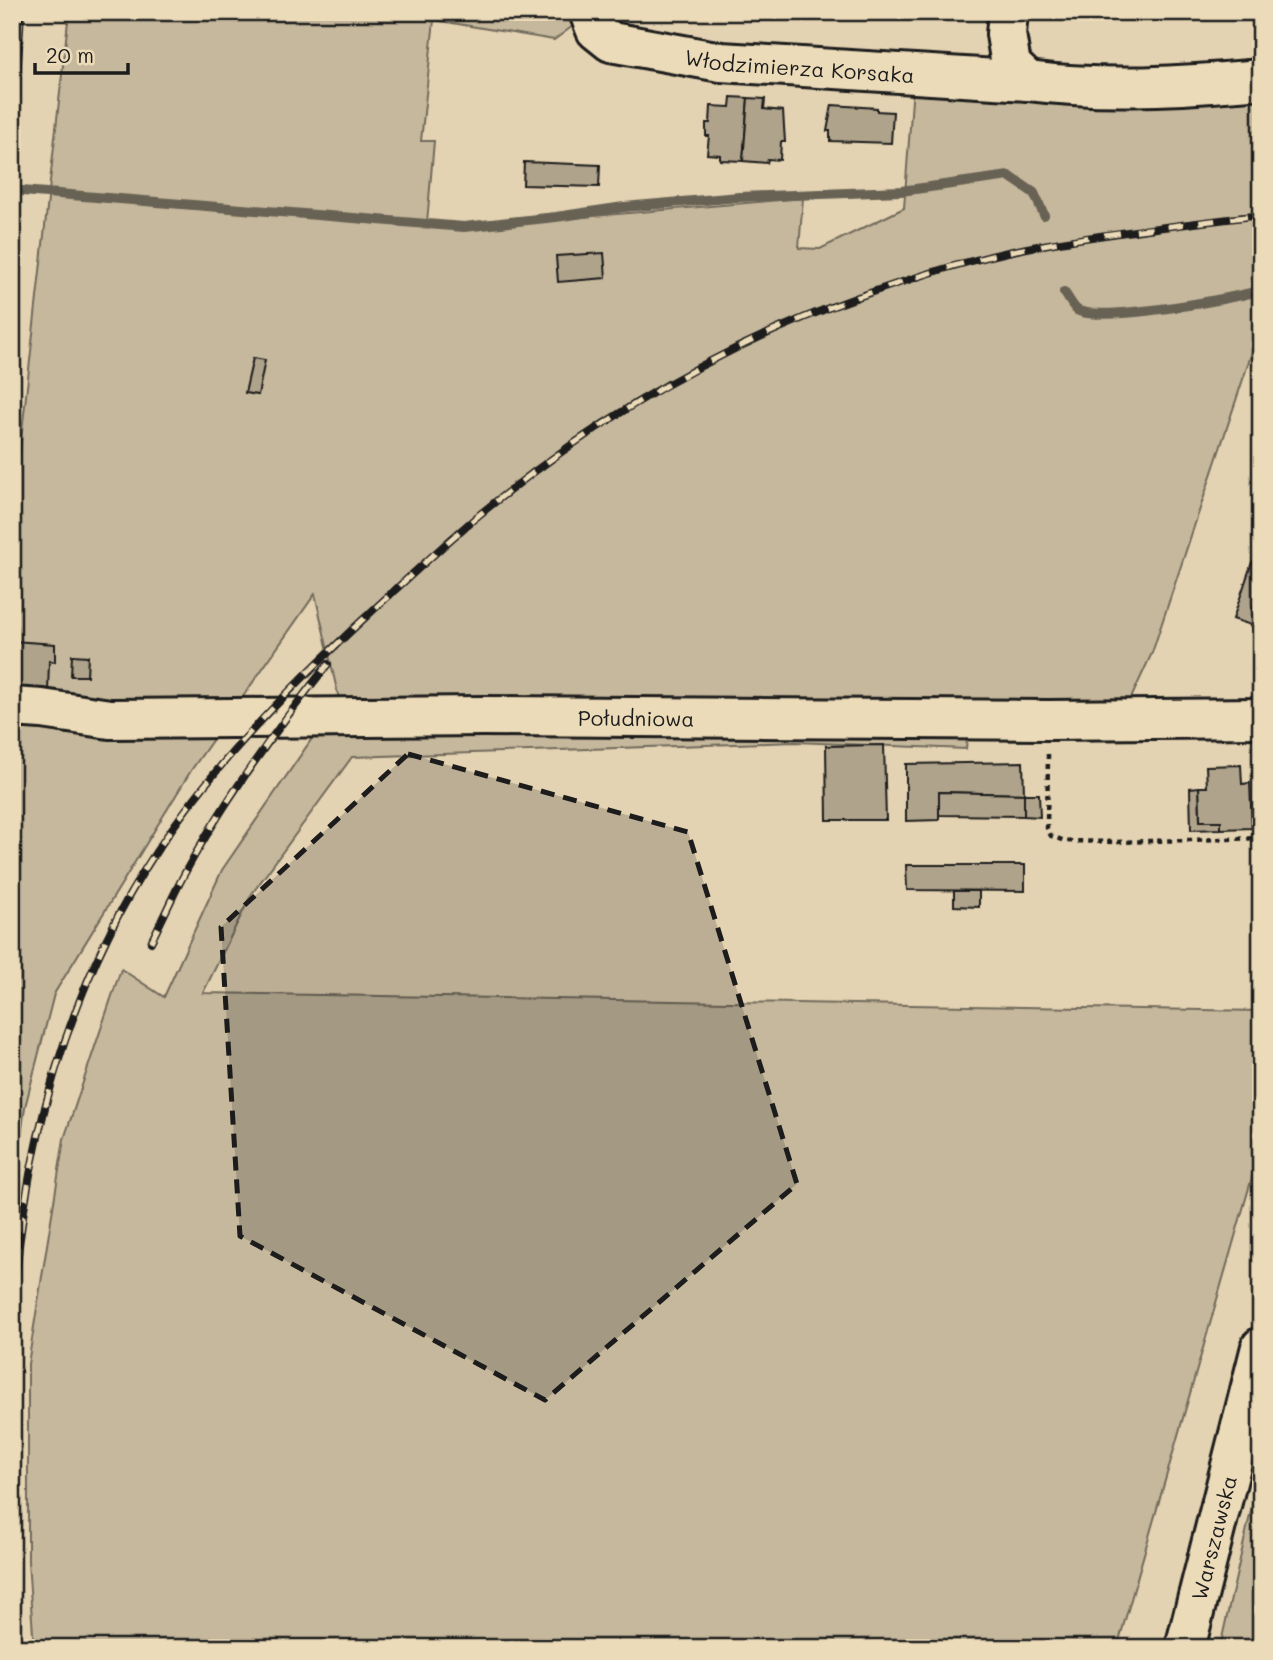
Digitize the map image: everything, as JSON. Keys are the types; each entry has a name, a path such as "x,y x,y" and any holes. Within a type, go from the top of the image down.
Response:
{"street":[{"name":"Włodzimierza Korsaka","path":"589,12 596,30 611,42 721,62 1028,81 1073,87 1191,85 1261,79"},
{"path":"1008,12 1006,34 1011,65 1028,81"},
{"name":"Południowa","path":"12,707 110,719 483,716 1048,720 1261,718"},
{"name":"Warszawska","path":"1185,1648 1261,1347"}],"path":[{"path":"1048,720 1047,828 1051,836 1065,841 1115,842 1261,838"}],"highlighted area":[{"path":"408,754 688,832 797,1184 545,1400 240,1236 221,927"}],"shaded area":[{"path":"69,12 592,12 554,40 434,20 421,141 434,141 427,223 464,227 803,198 799,248 820,249 904,208 913,86 1261,96 1261,325 1152,653 1127,707 970,706 966,749 795,742 352,757 251,895 203,993 1261,1011 1261,1146 1117,1648 34,1648 28,1561 28,1364 64,1139 121,969 164,997 222,870 339,699 315,594 192,769 54,994 25,1107 12,1202 12,521"},
{"path":"1261,1467 1261,1648 1219,1648 1222,1638"}],"building":[{"path":"905,12 952,12 951,20 904,17"},
{"path":"731,97 748,98 743,161 720,160 720,155 707,154 709,136 706,136 706,123 710,123 711,106 730,107"},
{"path":"748,98 765,99 764,109 783,111 785,142 781,142 780,160 768,159 767,163 743,161"},
{"path":"832,105 877,108 877,111 893,112 891,143 830,141 830,131 827,131"},
{"path":"524,162 600,165 599,187 523,185"},
{"path":"604,253 606,278 558,282 556,256"},
{"path":"253,358 265,360 258,395 245,393"},
{"path":"1252,562 1261,565 1261,586 1252,610 1261,613 1260,628 1233,619"},
{"path":"13,641 55,644 55,662 49,661 48,692 12,689"},
{"path":"72,655 88,656 87,676 71,676"},
{"path":"884,745 886,820 827,820 826,746"},
{"path":"1023,762 1024,794 939,792 939,820 906,821 906,764"},
{"path":"1241,765 1242,784 1250,783 1252,828 1221,829 1221,821 1200,821 1199,787 1207,787 1206,766"},
{"path":"1199,787 1200,821 1221,821 1221,829 1191,830 1190,788"},
{"path":"939,792 1024,794 1024,816 939,815"},
{"path":"1024,794 1039,794 1040,817 1024,816"},
{"path":"906,865 1025,865 1025,891 907,890"},
{"path":"954,891 979,891 979,907 954,906"}],"waterway":[{"path":"22,191 464,227 624,207 739,197 901,191 1009,176 1034,193 1044,215"},
{"path":"1064,292 1077,310 1110,314 1196,304 1261,290"}],"railway":[{"path":"12,165 21,12"},
{"path":"12,1327 30,1177 53,1079 86,984 132,891 190,804 258,724 332,649 451,539 522,481 612,418 707,363 807,317 926,274 1019,250 1124,232 1261,215"},
{"path":"151,942 187,869 235,789 328,664"}]}
